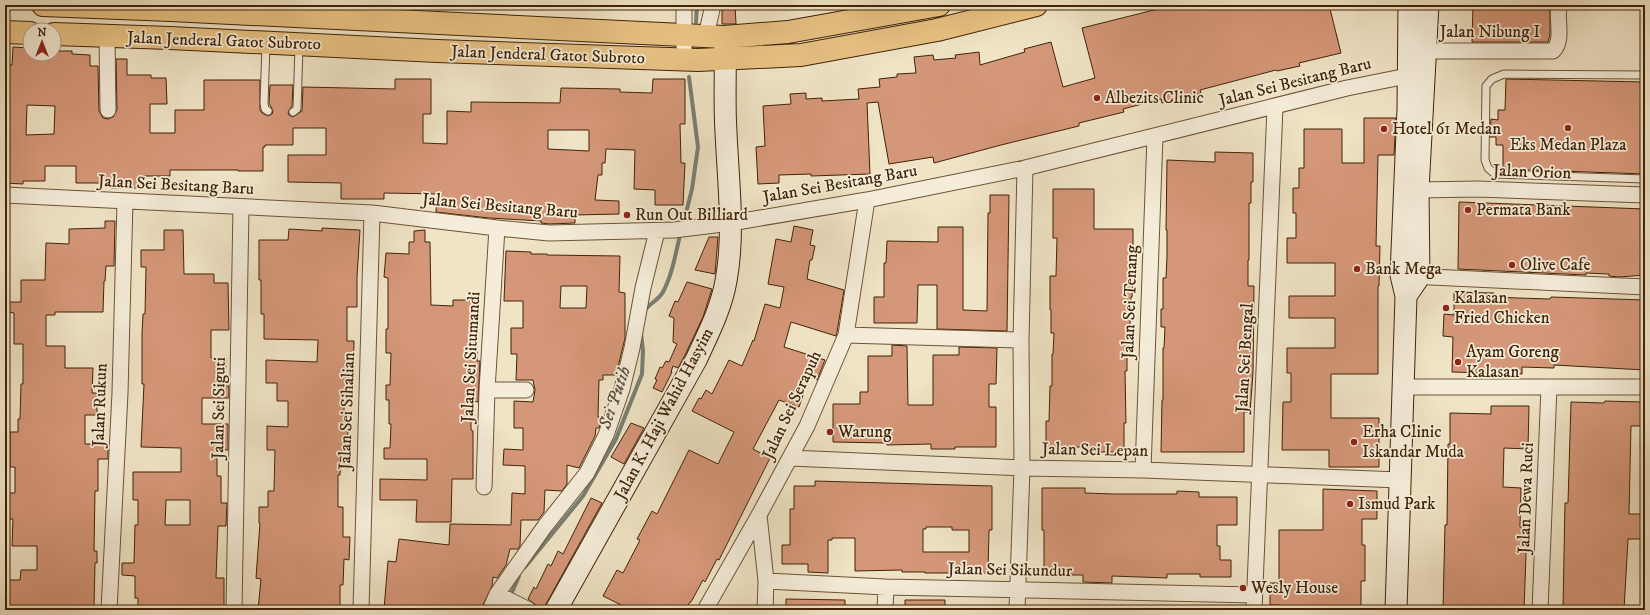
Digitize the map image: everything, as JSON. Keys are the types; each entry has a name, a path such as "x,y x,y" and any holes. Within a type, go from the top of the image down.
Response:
{"main road":[{"name":"Jalan Jenderal Gatot Subroto","path":"44,5 171,7 683,36 715,36 788,32 933,6"},
{"name":"Jalan Jenderal Gatot Subroto","path":"62,34 684,60 726,59 801,55 937,30 1036,5"},
{"path":"1409,5 1407,76 1408,109 1414,177"},
{"path":"1396,610 1406,296 1410,276 1414,177 1427,51 1428,5"},
{"path":"170,38 171,7"},
{"path":"5,32 22,33"},
{"name":"Jalan K. Haji Wahid Hasyim","path":"556,610 696,360 712,327 726,281 731,224 725,106 726,59 715,36"}],"street":[{"path":"684,5 684,60"},
{"path":"713,5 715,36"},
{"name":"Jalan Nibung I","path":"1427,51 1553,51 1558,47 1559,41 1557,13 1558,5"},
{"path":"933,6 937,30"},
{"path":"107,37 108,110"},
{"name":"Jalan Sei Besitang Baru","path":"5,196 372,213 549,233 674,230 731,224 867,200 1025,168 1347,88 1407,76"},
{"name":"Jalan Sei Bengal","path":"1254,610 1275,107"},
{"name":"Jalan Sei Tenang","path":"1142,470 1155,136"},
{"path":"1017,610 1022,468 1021,340 1025,168"},
{"name":"Jalan Orion","path":"1414,177 1478,189 1645,195"},
{"name":"Jalan Sei Serapuh","path":"705,610 790,458 806,426 846,335 867,200"},
{"name":"Jalan Rukun","path":"109,610 119,401 125,201"},
{"name":"Jalan Sei Siguti","path":"234,610 241,207"},
{"name":"Jalan Sei Sihalian","path":"361,610 372,213"},
{"name":"Jalan Sei Situmandi","path":"484,487 487,390 497,228"},
{"path":"490,610 505,598 544,526 587,473 606,435 622,389 632,348 643,288 657,231"},
{"path":"1410,276 1645,287"},
{"path":"846,335 1021,340"},
{"path":"1403,387 1645,387"},
{"name":"Jalan Dewa Ruci","path":"1540,610 1549,387"},
{"path":"487,390 526,390"},
{"name":"Jalan Sei Lepan","path":"790,458 1022,468 1142,470 1400,480"},
{"path":"759,515 766,581 765,610"},
{"name":"Jalan Sei Sikundur","path":"766,581 886,587 1254,595"},
{"path":"885,610 886,587"},
{"path":"505,598 529,610"}],"lane":[{"path":"266,43 264,103 265,109 268,111"},
{"path":"293,112 297,109 299,44"},
{"path":"1645,75 1504,74 1492,79 1486,86 1485,160 1488,168 1495,174 1645,179"}],"building":[{"path":"722,5 735,5 736,24 722,24"},
{"path":"1174,5 1329,5 1341,53 1299,63 1300,66 1276,70 1200,90 1201,93 1162,103 1161,99 1123,109 1124,112 1079,123 1079,126 934,163 933,157 889,164 878,102 867,103 870,174 811,176 811,174 779,175 779,183 758,184 756,147 765,146 763,106 791,104 790,94 806,93 806,99 822,98 822,101 859,99 858,89 880,87 879,79 897,77 897,74 916,73 914,57 933,55 934,60 956,58 955,55 979,52 980,65 1025,52 1024,49 1051,42 1063,87 1095,78 1082,28"},
{"path":"1473,5 1550,5 1550,35 1548,42 1472,42"},
{"path":"13,47 22,48 22,62 62,62 62,51 72,51 72,54 90,55 90,66 98,66 99,111 103,118 108,119 113,117 117,110 116,59 127,59 127,75 151,75 151,78 166,78 167,104 150,104 150,133 175,133 175,110 204,110 204,80 260,80 260,110 268,116 272,114 273,111 269,103 270,85 293,85 292,106 288,112 289,115 293,117 302,111 303,87 395,89 395,79 431,79 431,114 423,114 423,143 447,144 447,111 471,112 471,102 560,103 561,88 620,89 620,92 652,93 653,79 685,79 685,124 680,124 681,163 685,163 683,205 655,205 655,190 634,189 635,150 606,149 605,163 602,163 602,175 598,175 595,200 619,201 619,214 575,215 575,223 549,224 541,223 541,221 489,218 436,212 437,194 384,193 384,199 341,199 341,183 288,182 288,155 326,155 326,128 293,128 293,145 265,145 265,147 263,147 263,171 170,170 170,176 138,176 137,188 111,188 111,183 76,183 76,166 45,166 45,181 23,181 23,184 5,183 5,65 12,65","holes":["27,105 55,106 54,134 26,135","548,130 589,130 589,151 548,149"]},
{"name":"Eks Medan Plaza","path":"1506,79 1645,82 1645,174 1503,169 1503,145 1496,145 1496,137 1490,137 1491,119 1498,120 1498,110 1505,110"},
{"path":"1364,118 1396,118 1394,155 1378,155 1376,246 1380,246 1378,286 1378,374 1331,374 1331,418 1379,418 1379,467 1329,467 1329,450 1282,450 1283,402 1291,402 1291,373 1287,373 1287,348 1335,348 1335,318 1289,318 1289,296 1335,296 1335,263 1287,263 1287,238 1296,238 1296,213 1293,213 1293,188 1299,188 1299,168 1304,168 1304,129 1342,129 1342,163 1364,163"},
{"path":"1215,152 1253,153 1253,182 1251,182 1251,203 1249,203 1248,286 1254,286 1253,373 1250,412 1244,412 1244,452 1161,452 1163,348 1165,327 1161,327 1161,309 1163,309 1163,278 1166,278 1167,256 1167,160 1215,162"},
{"path":"1053,189 1094,189 1094,229 1133,229 1133,251 1130,251 1130,277 1133,277 1129,351 1127,351 1127,371 1125,371 1126,423 1124,423 1124,452 1088,452 1088,447 1046,447 1046,421 1049,421 1054,333 1051,333 1050,276 1056,276 1057,238 1053,238"},
{"path":"990,195 1009,195 1007,331 937,329 937,285 918,285 917,323 874,323 874,297 884,297 884,263 886,263 887,241 938,242 938,227 963,227 963,310 987,311 988,213 990,213"},
{"path":"1459,202 1645,209 1645,275 1619,277 1609,276 1609,274 1586,273 1586,275 1458,269"},
{"path":"105,221 115,221 114,266 106,266 103,312 55,312 55,315 46,315 46,346 65,346 65,368 93,368 92,393 97,393 97,415 85,415 85,444 108,444 108,459 98,459 98,491 95,491 94,551 97,551 97,563 95,563 94,606 50,606 50,610 5,610 5,580 20,580 21,570 37,570 37,546 12,546 13,519 7,519 7,493 15,493 15,467 10,467 10,432 18,432 21,384 23,384 23,344 14,344 14,313 8,312 8,302 21,302 21,280 45,280 46,243 69,244 69,229 105,228"},
{"path":"794,226 813,230 810,245 815,246 812,260 810,260 807,279 844,290 836,336 791,322 784,347 825,360 817,380 809,377 799,407 779,400 753,449 770,458 719,560 717,559 705,582 703,580 685,610 631,610 603,596 617,570 623,573 640,540 637,539 652,511 657,514 689,450 718,464 734,432 692,411 699,398 701,399 706,390 712,394 729,360 742,366 753,340 754,341 765,304 780,308 784,287 768,284 776,239 791,242"},
{"path":"322,228 360,230 357,307 347,307 347,341 354,341 353,385 349,385 349,403 344,403 344,428 348,428 347,451 341,451 340,475 338,475 338,507 343,507 343,537 350,537 349,560 344,559 343,585 340,585 340,609 296,607 296,610 258,610 261,579 256,578 260,523 259,507 268,507 268,491 274,491 275,450 267,450 267,426 288,427 288,401 277,401 277,383 266,383 266,360 317,362 318,340 264,339 264,314 261,314 261,280 259,280 259,240 288,240 289,229 322,231"},
{"path":"164,230 183,230 184,274 214,274 214,283 228,283 229,330 211,330 211,358 226,358 225,386 229,386 229,398 202,398 202,424 228,424 228,450 217,450 217,476 221,476 221,503 227,503 226,526 218,526 216,578 224,578 224,606 217,605 217,610 138,610 138,598 135,598 135,576 122,575 122,563 134,563 135,525 138,525 138,500 133,500 133,472 181,472 181,448 141,447 144,384 142,384 142,333 143,314 145,314 146,267 141,267 141,250 164,250","holes":["166,500 190,500 190,525 165,525"]},
{"path":"425,230 425,242 430,242 431,305 453,306 453,300 478,300 477,361 480,361 478,402 471,401 471,430 473,431 473,479 452,479 451,522 416,522 417,500 380,500 380,479 427,480 427,459 384,459 384,448 390,448 391,424 389,424 389,400 386,400 386,385 390,385 391,353 386,353 386,329 388,329 388,278 384,277 386,253 409,254 409,242 414,242 414,231"},
{"path":"709,237 718,237 715,274 695,270"},
{"path":"506,251 531,252 531,254 547,255 620,256 619,292 625,293 625,338 616,375 603,375 603,380 599,380 599,428 596,428 595,436 579,468 567,465 567,484 562,491 545,490 544,512 538,520 521,520 520,546 518,549 510,549 506,565 497,578 493,577 492,586 482,607 474,605 473,610 384,609 388,561 396,562 399,539 449,545 450,524 511,525 512,493 525,494 525,466 503,465 504,449 523,450 523,428 514,428 514,401 533,402 535,390 533,380 516,380 517,354 511,354 511,328 523,328 523,301 504,301","holes":["561,286 587,286 586,308 560,308"]},
{"path":"687,282 712,289 703,317 685,355 678,368 673,366 672,372 662,392 653,388 657,380 655,379 660,367 662,368 666,361 669,362 677,344 673,342 674,318 669,316 675,301 678,302"},
{"path":"1454,292 1494,293 1494,297 1645,300 1645,370 1554,365 1554,368 1522,367 1522,374 1452,372 1453,337 1443,336 1444,314 1454,315"},
{"path":"892,345 907,346 908,405 933,405 933,355 959,355 959,347 997,348 996,384 989,384 989,407 996,407 996,447 955,447 955,449 931,449 931,444 887,445 887,443 833,442 833,404 860,404 860,392 868,392 868,356 892,356"},
{"path":"1605,401 1642,402 1641,426 1631,426 1629,514 1645,514 1644,539 1628,539 1624,610 1563,610 1565,503 1568,503 1571,402 1604,403"},
{"path":"1491,406 1529,406 1528,449 1504,448 1503,487 1521,488 1520,527 1527,527 1524,610 1443,609 1450,413 1491,414"},
{"path":"631,423 644,428 624,464 611,457"},
{"path":"815,481 992,486 992,530 989,530 988,573 925,573 902,572 902,570 855,571 855,538 832,538 832,540 828,540 828,573 808,572 808,564 782,564 782,545 790,545 790,509 794,509 794,486 815,486","holes":["926,527 952,527 952,530 969,530 969,552 923,552 923,529 926,529"]},
{"path":"1042,488 1085,488 1085,493 1114,494 1177,494 1177,491 1199,492 1199,497 1237,497 1237,525 1217,525 1217,546 1220,546 1220,560 1231,560 1231,577 1200,577 1200,574 1167,574 1167,578 1112,576 1112,583 1083,582 1083,575 1044,575"},
{"path":"1323,489 1377,491 1377,519 1362,519 1362,545 1365,545 1365,581 1361,581 1361,610 1279,610 1279,605 1270,605 1270,583 1279,583 1279,530 1323,530"},
{"path":"591,498 602,503 544,610 538,610 536,605 528,599 534,587 536,589 548,564 551,566 558,551 563,554"},
{"path":"786,599 845,600 845,610 786,610"},
{"path":"905,600 945,600 945,610 905,610"}],"waterway":[{"name":"Sei Putih","path":"696,22 697,5"},
{"name":"Sei Putih","path":"683,225 692,189 698,147 689,77"},
{"name":"Sei Putih","path":"644,312 661,295 666,285 674,262 681,231"},
{"name":"Sei Putih","path":"525,567 583,496 616,439 642,374 643,351 641,333"},
{"name":"Sei Putih","path":"510,597 519,576"}],"place":[{"name":"Albezits Clinic","path":"1097,98"},
{"name":"Eks Medan Plaza","path":"1568,128"},
{"name":"Hotel 61 Medan","path":"1384,129"},
{"name":"Permata Bank","path":"1468,210"},
{"name":"Run Out Billiard","path":"627,215"},
{"name":"Olive Cafe","path":"1512,265"},
{"name":"Bank Mega","path":"1357,269"},
{"name":"Kalasan Fried Chicken","path":"1446,308"},
{"name":"Ayam Goreng Kalasan","path":"1458,362"},
{"name":"Warung","path":"830,432"},
{"name":"Erha Clinic Iskandar Muda","path":"1354,442"},
{"name":"Ismud Park","path":"1350,504"},
{"name":"Wesly House","path":"1243,588"}]}
